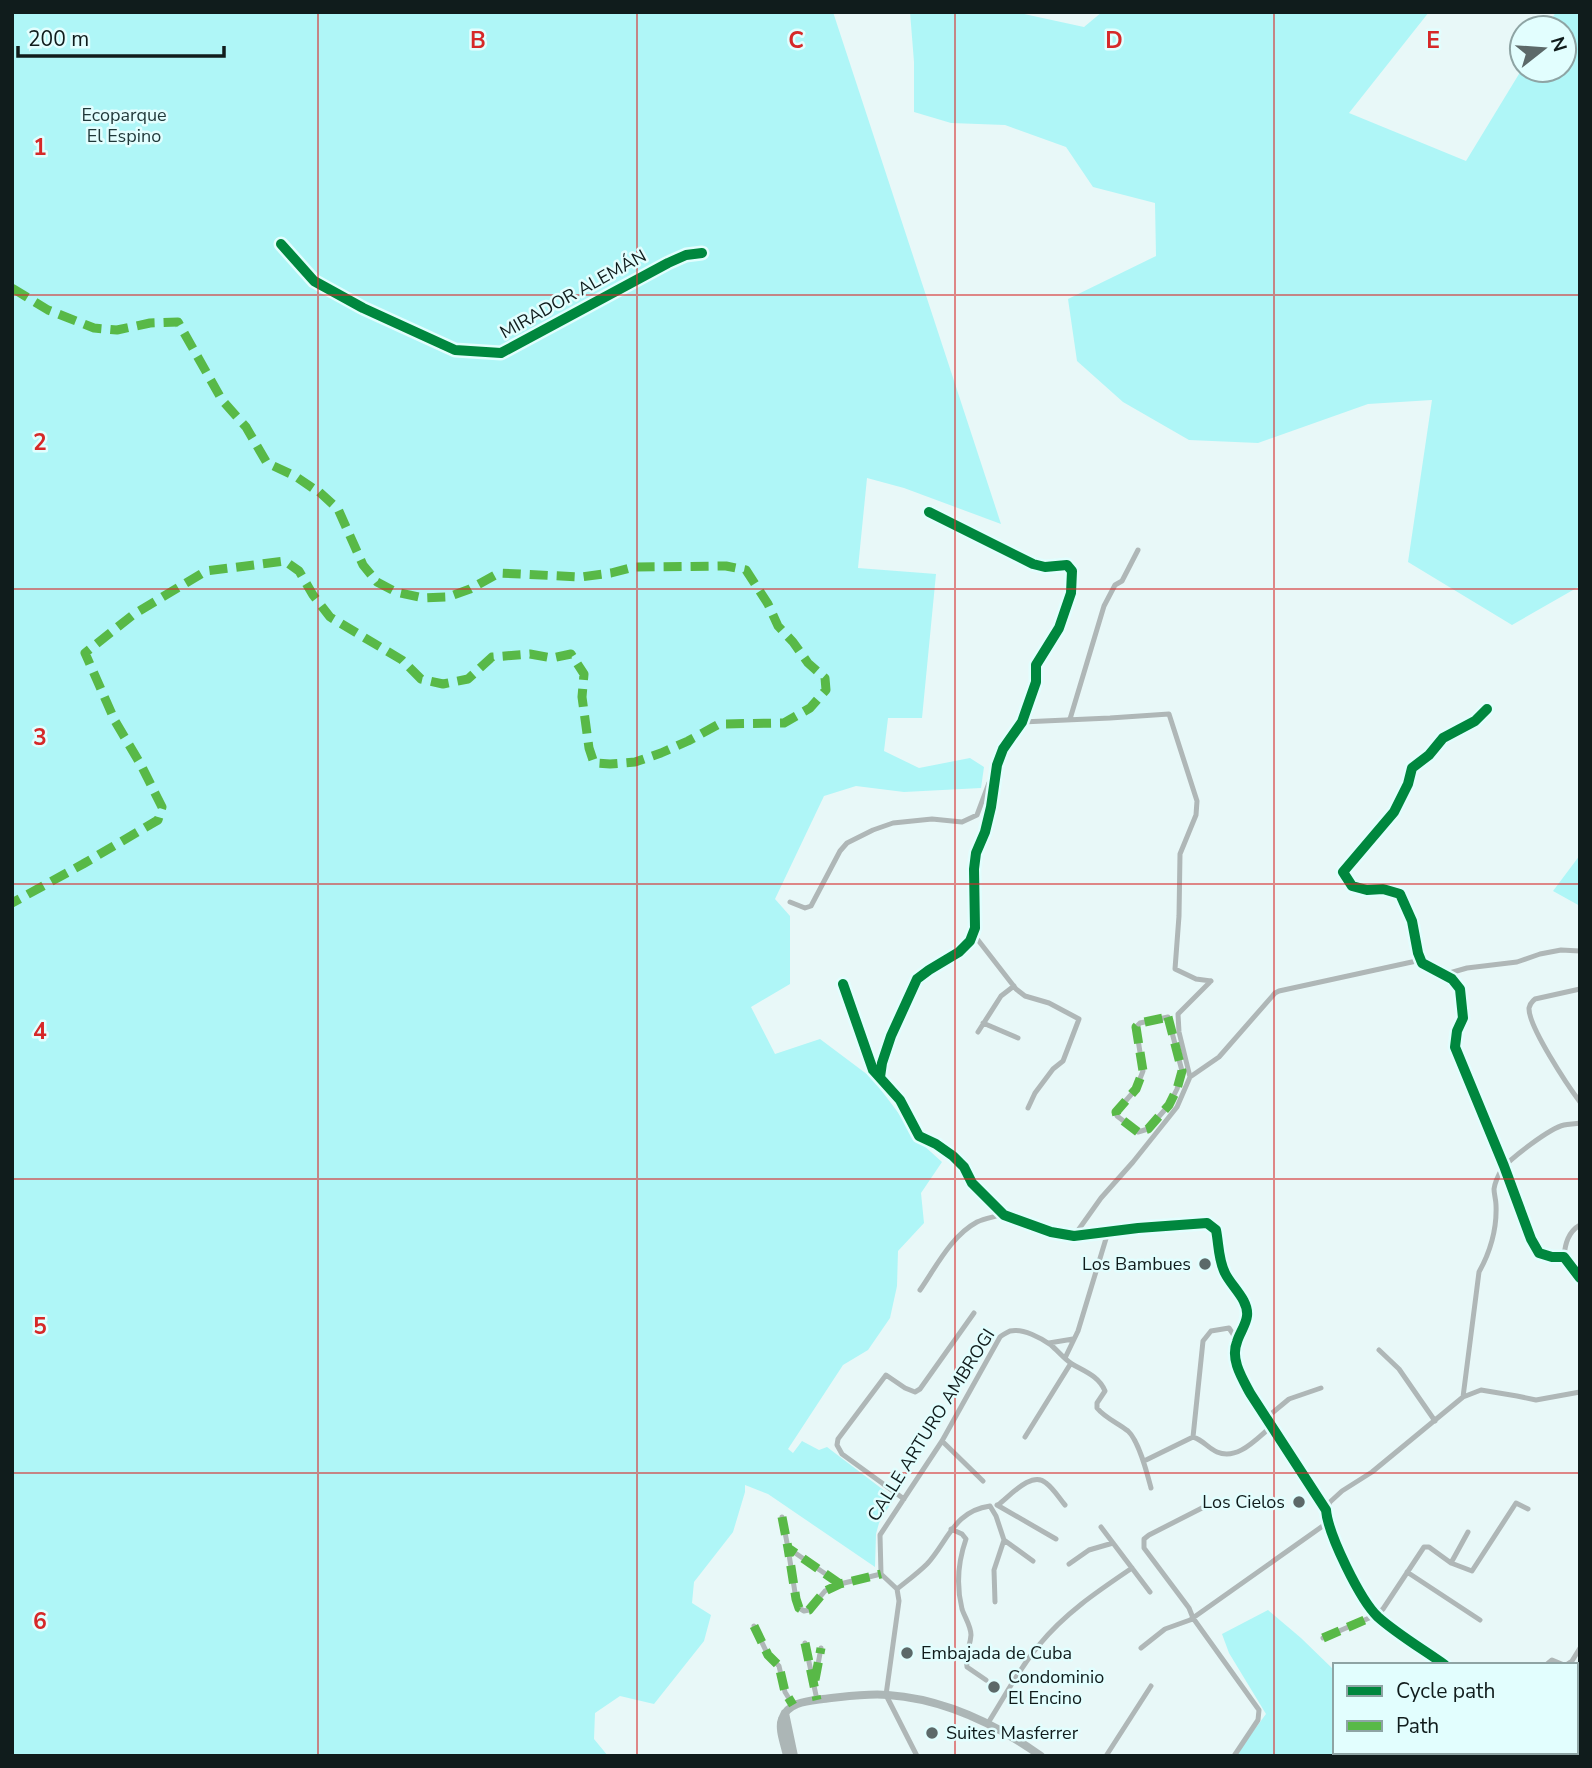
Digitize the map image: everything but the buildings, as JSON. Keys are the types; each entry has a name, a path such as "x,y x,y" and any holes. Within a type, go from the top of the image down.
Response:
{"street":[{"path":"880,1077 891,1036 917,979 959,952 972,936 975,928 976,853 991,807 997,765 1003,750 1022,722 1036,682 1036,665 1059,628 1071,593 1072,571 1067,565 1033,565 929,512"},
{"path":"1070,719 1104,606 1115,585 1122,582 1138,550"},
{"path":"1487,709 1475,721 1443,738 1429,755 1412,768 1408,784 1394,812 1343,872 1352,886 1367,890 1383,889 1400,894 1412,921 1422,963 1445,974 1460,989 1463,1018 1457,1031 1455,1047 1531,1239 1539,1253 1564,1257"},
{"path":"1022,722 1169,714 1197,801 1196,815 1180,854 1175,969 1196,979 1211,981 1178,1014 1190,1077"},
{"path":"790,902 805,908 811,906 840,851 847,843 893,823 932,818 962,822 977,816 989,783 994,784"},
{"path":"972,936 1025,996 1049,1003 1079,1019 1063,1061 1053,1069 1035,1093 1028,1108"},
{"path":"1445,974 1467,968 1517,962 1561,950 1580,951"},
{"path":"1074,1236 1101,1198 1177,1107 1190,1077 1219,1057 1279,991 1421,960"},
{"path":"843,984 873,1070 900,1100 919,1136 953,1156 964,1167 972,1184 1003,1214 1051,1232 1074,1236 1207,1223 1216,1230 1218,1255 1225,1274 1245,1306 1247,1316 1234,1353 1250,1393 1326,1510 1327,1523 1357,1585 1376,1615 1442,1663"},
{"path":"978,1032 1001,996 1014,986"},
{"path":"1580,989 1535,999 1529,1011 1538,1034 1564,1081 1580,1102"},
{"path":"1168,1017 1182,1072 1168,1105 1148,1129 1140,1132 1116,1112 1136,1089 1143,1071 1136,1025 1168,1017"},
{"path":"983,1023 1018,1038"},
{"path":"1168,1105 1177,1107"},
{"path":"1463,1397 1479,1272 1488,1255 1495,1229 1494,1189 1498,1175 1504,1166 1555,1129 1563,1125 1580,1124"},
{"path":"920,1290 962,1233 976,1223 1003,1214"},
{"path":"1580,1225 1568,1236 1564,1257 1580,1278"},
{"path":"1065,1358 1082,1319 1108,1232"},
{"path":"904,1499 842,1454 837,1445 838,1438 886,1375 905,1388 915,1392 920,1389 974,1313"},
{"path":"1193,1437 1203,1341 1211,1331 1229,1328 1237,1340"},
{"name":"CALLE ARTURO AMBROGI","path":"881,1574 880,1535 942,1441 1000,1337 1009,1331 1032,1334 1102,1383 1105,1391 1097,1403 1097,1408 1131,1433 1144,1461"},
{"name":"CALLE ARTURO AMBROGI","path":"1048,1343 1073,1339"},
{"path":"1379,1350 1399,1369 1435,1421"},
{"path":"1025,1437 1071,1363"},
{"path":"1266,1418 1289,1399 1321,1388"},
{"path":"1326,1510 1342,1490 1372,1472 1463,1397 1481,1390 1536,1401 1580,1392"},
{"path":"1151,1488 1144,1461 1193,1437 1201,1439 1216,1451 1230,1455 1247,1447 1272,1426"},
{"path":"942,1441 983,1481"},
{"path":"995,1507 1025,1483 1038,1478 1045,1481 1065,1505"},
{"path":"1323,1638 1376,1615 1383,1609 1424,1547 1429,1547 1451,1563 1472,1571 1516,1503 1528,1509"},
{"path":"897,1589 925,1566 951,1530 975,1508 995,1507 1056,1539"},
{"path":"995,1507 1004,1540 994,1570 995,1602"},
{"path":"1202,1508 1149,1535 1144,1539 1144,1548 1259,1710 1258,1720 1234,1756"},
{"path":"782,1517 799,1608 810,1610 825,1591 839,1584 881,1574 897,1589 899,1601 886,1695 917,1756"},
{"path":"1141,1648 1165,1629 1193,1618 1327,1523"},
{"path":"1101,1527 1150,1592"},
{"path":"951,1530 962,1534 966,1539 960,1554 959,1584 962,1608 971,1631 966,1654 967,1667 986,1679"},
{"path":"1451,1563 1468,1532"},
{"path":"1004,1540 1033,1561"},
{"path":"1069,1564 1089,1550 1112,1543"},
{"path":"788,1548 839,1584"},
{"path":"988,1723 1040,1643 1079,1604 1132,1568"},
{"path":"1407,1572 1480,1620"},
{"path":"754,1626 768,1655 779,1666 785,1692 793,1705"},
{"path":"805,1643 817,1700"},
{"path":"1568,1663 1580,1647"},
{"path":"814,1684 821,1648"},
{"path":"1105,1756 1151,1686"},
{"path":"787,1756 781,1725 785,1713 793,1705 855,1695 886,1695 953,1708 988,1723 1041,1756"},
{"path":"785,1713 794,1756"}],"green space":[{"name":"Ecoparque El Espino","path":"12,12 833,12 1001,524 904,488 867,478 858,568 936,574 922,718 888,718 884,751 919,768 970,758 984,767 981,788 904,792 856,786 824,796 775,899 790,916 790,984 751,1007 775,1054 820,1039 872,1078 921,1143 942,1162 921,1193 924,1223 898,1251 897,1286 890,1318 868,1350 843,1365 788,1449 793,1453 802,1441 819,1450 827,1447 894,1498 879,1523 875,1567 768,1494 745,1485 733,1532 694,1582 692,1603 711,1615 704,1641 654,1704 620,1696 595,1713 594,1739 608,1756 12,1756"},
{"path":"910,12 1015,12 1084,27 1102,12 1429,12 1349,113 1466,161 1513,84 1578,84 1578,14 1555,14 1580,12 1580,586 1512,625 1408,562 1432,400 1368,404 1258,443 1189,440 1123,402 1077,361 1068,299 1156,256 1155,203 1093,187 1066,147 1005,125 951,123 914,112"},
{"path":"1580,855 1580,906 1553,891"},
{"path":"1268,1610 1333,1669 1333,1754 1369,1756 1235,1756 1266,1714 1229,1653 1222,1634"}],"marked path":[{"path":"12,288 48,310 94,328 117,330 150,323 178,322 222,400 246,427 267,463 315,488 338,509 363,565 377,582 396,592 423,598 448,597 470,589 499,573 581,577 634,567 726,566 746,570 768,604 778,626 808,663 825,678 826,690 810,708 784,723 719,724 688,741 635,762 594,763 589,748 582,697 584,674 571,654 552,658 530,654 492,657 468,679 443,684 421,679 402,660 330,617 299,571 285,561 206,571 134,614 85,653 115,721 162,807 158,820 12,903"},
{"path":"1168,1017 1182,1071 1169,1105 1148,1129 1138,1132 1117,1116 1116,1112 1136,1089 1143,1071 1136,1027 1140,1023 1168,1017"},
{"path":"782,1517 788,1548"},
{"path":"840,1584 788,1548 796,1599 799,1608 804,1611 809,1610 825,1591 840,1584 881,1574"},
{"path":"1323,1638 1376,1615"},
{"path":"754,1626 768,1655 779,1666 785,1692 793,1705"},
{"path":"805,1643 817,1700"},
{"path":"815,1680 821,1648"}],"cycle path":[{"name":"MIRADOR ALEMÁN","path":"281,244 314,281 363,308 455,350 501,353 668,263 686,255 702,253"},
{"path":"880,1077 891,1036 917,979 959,952 970,941 975,928 976,853 991,807 997,765 1003,749 1022,722 1036,682 1036,665 1059,628 1071,593 1072,571 1067,565 1045,567 1033,564 929,512"},
{"path":"1487,709 1475,721 1443,738 1429,755 1412,768 1408,784 1394,812 1343,872 1352,886 1367,890 1383,889 1400,894 1412,921 1422,963 1452,979 1460,989 1463,1018 1457,1031 1455,1047 1531,1239 1539,1253 1564,1257 1580,1278"},
{"path":"843,984 873,1070 900,1100 919,1136 953,1156 964,1167 972,1183 1004,1215 1051,1232 1074,1236 1207,1223 1216,1230 1223,1268 1247,1310 1235,1355 1250,1393 1326,1510 1339,1550 1371,1609 1394,1630 1442,1663"}],"place":[{"name":"Los Bambues","path":"1205,1264"},
{"name":"Los Cielos","path":"1299,1502"},
{"name":"Embajada de Cuba","path":"907,1653"},
{"name":"Condominio El Encino","path":"994,1687"},
{"name":"Suites Masferrer","path":"932,1733"}]}
